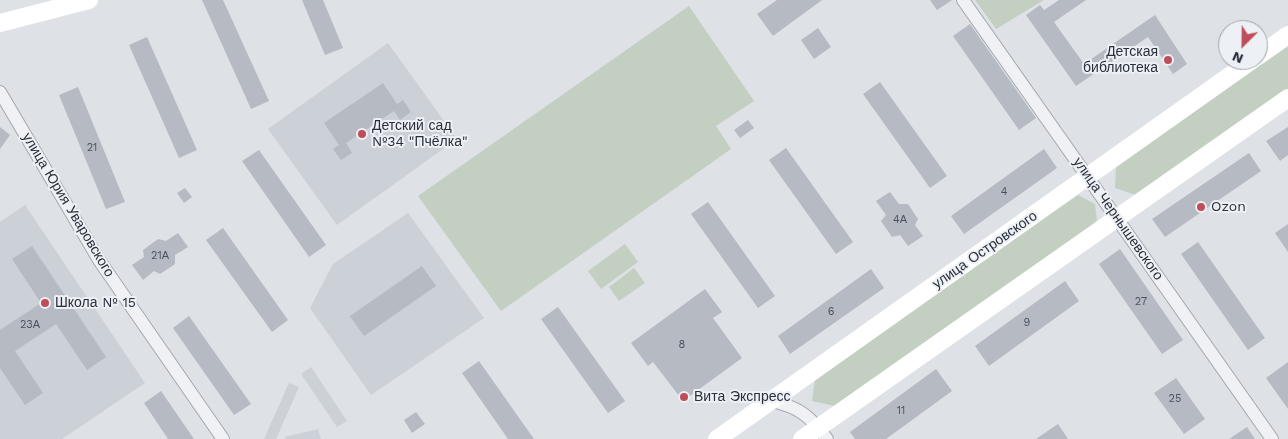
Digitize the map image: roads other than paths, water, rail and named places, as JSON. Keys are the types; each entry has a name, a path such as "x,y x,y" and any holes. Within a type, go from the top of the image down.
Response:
{"main road":[{"path":"0,23 89,0"},
{"path":"1268,49 1288,35"},
{"name":"улица Островского","path":"717,439 1238,70"},
{"path":"802,439 823,433 1116,217 1288,98"}],"street":[{"name":"улица Чернышевского","path":"963,0 1272,439"},
{"name":"улица Юрия Уваровского","path":"0,92 100,260 223,439"},
{"path":"771,402 790,405 806,414 823,433"}],"place":[{"name":"Детская библиотека","path":"1168,60"},
{"name":"Детский сад №34 \"Пчёлка\"","path":"362,134"},
{"name":"Ozon","path":"1201,207"},
{"name":"Школа № 15","path":"45,303"},
{"name":"Вита Экспресс","path":"684,397"}]}
